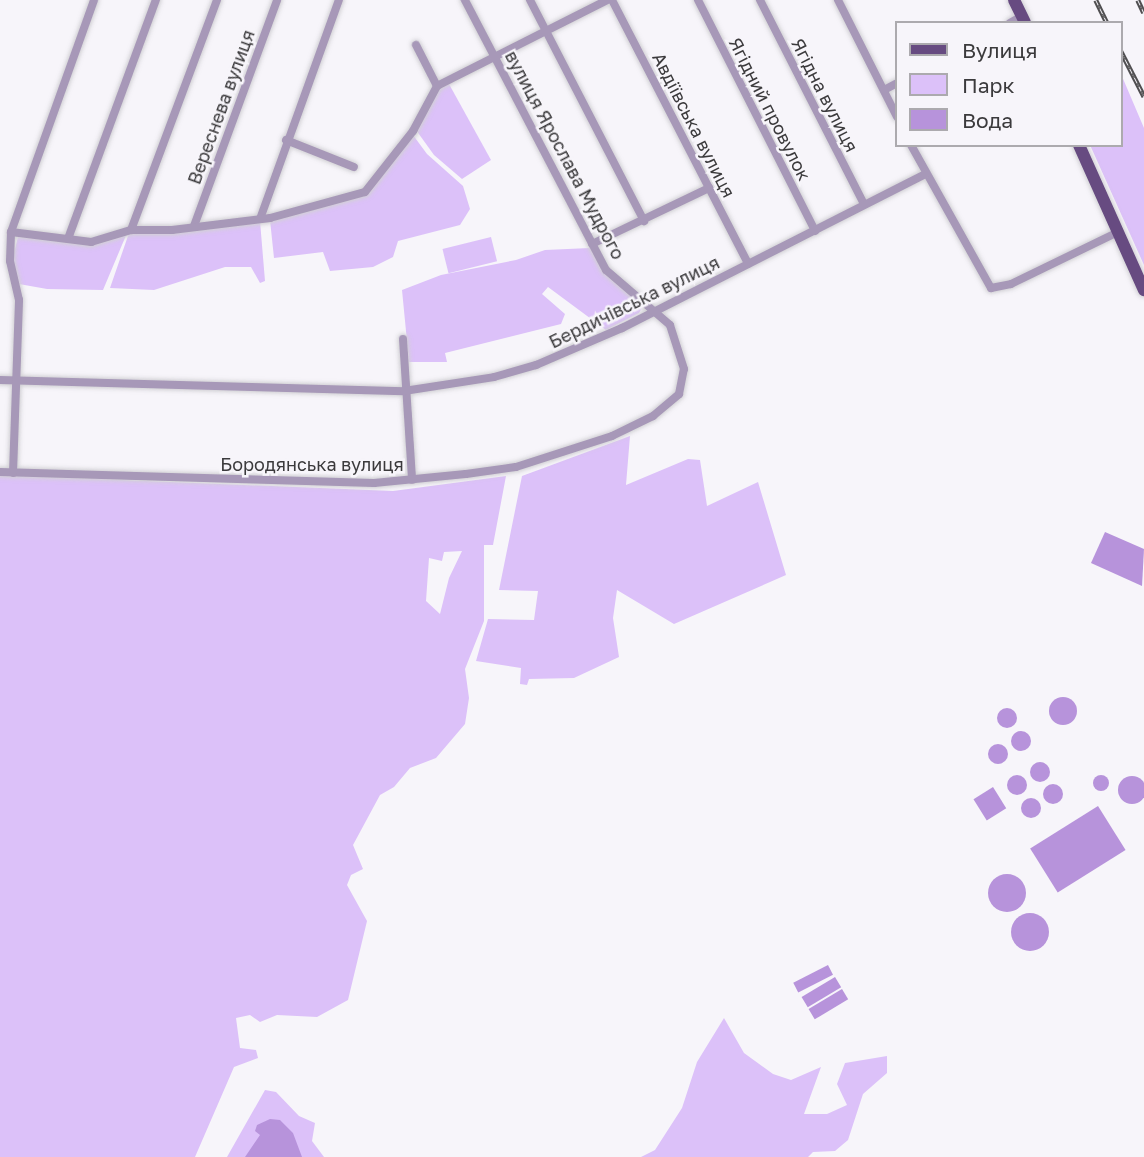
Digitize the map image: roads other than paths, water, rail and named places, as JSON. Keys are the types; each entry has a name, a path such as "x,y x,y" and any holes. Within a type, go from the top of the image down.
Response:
{"main road":[{"path":"1014,0 1019,21"},
{"path":"1080,147 1144,290"}],"street":[{"path":"13,473 19,300 10,261 11,232 94,0"},
{"path":"69,236 156,0"},
{"path":"131,230 217,0"},
{"name":"Вереснева вулиця","path":"194,226 276,0"},
{"path":"260,219 286,140 339,0"},
{"name":"вулиця Ярослава Мудрого","path":"466,0 606,270 655,309"},
{"path":"530,0 644,221"},
{"path":"11,232 69,236 91,242 131,230 260,219 365,192 413,131 437,86 493,55 610,0"},
{"name":"Авдіївська вулиця","path":"610,0 748,264"},
{"name":"Ягідний провулок","path":"698,0 815,231"},
{"name":"Ягідна вулиця","path":"760,0 863,204"},
{"path":"838,0 895,113"},
{"path":"416,45 437,86"},
{"path":"884,90 895,84"},
{"path":"286,140 354,167"},
{"path":"912,147 990,288 1011,284 1118,232"},
{"name":"Бердичівська вулиця","path":"0,380 404,391 537,365 622,328 926,174"},
{"path":"592,244 709,188"},
{"name":"Бородянська вулиця","path":"0,472 373,483 516,467 612,436 653,416 679,394 684,375 670,325 655,309"},
{"path":"403,339 404,391 412,480"}],"water":[{"path":"1105,532 1144,549 1142,586 1091,563"},
{"path":"1063,697 1073,701 1077,711 1073,721 1063,725 1053,721 1049,711 1053,701"},
{"path":"1007,708 1014,711 1017,718 1014,725 1007,728 1000,725 997,718 1000,711"},
{"path":"1021,731 1028,734 1031,741 1028,748 1021,751 1014,748 1011,741 1014,734"},
{"path":"998,744 1005,747 1008,754 1005,761 998,764 991,761 988,754 991,747"},
{"path":"1040,762 1047,765 1050,772 1047,779 1040,782 1033,779 1030,772 1033,765"},
{"path":"1017,775 1024,778 1027,785 1024,792 1017,795 1010,792 1007,785 1010,778"},
{"path":"1101,775 1109,783 1101,791 1093,783"},
{"path":"1132,776 1142,780 1145,795 1142,800 1132,804 1122,800 1118,790 1122,780"},
{"path":"1053,784 1060,787 1063,794 1060,801 1053,804 1046,801 1043,794 1046,787"},
{"path":"993,787 1006,808 987,820 973,799"},
{"path":"1031,798 1038,801 1041,808 1038,815 1031,818 1024,815 1021,808 1024,801"},
{"path":"1098,806 1126,850 1058,892 1030,848"},
{"path":"1007,874 1020,880 1026,893 1020,906 1007,912 994,906 988,893 994,880"},
{"path":"1030,913 1043,919 1049,932 1043,945 1030,951 1017,945 1011,932 1017,919"},
{"path":"828,965 833,975 798,993 793,983"},
{"path":"835,977 841,987 808,1007 802,997"},
{"path":"842,989 848,999 815,1019 809,1009"},
{"path":"270,1119 280,1120 293,1133 302,1157 245,1157 260,1135 255,1131 257,1125"}],"railway":[{"path":"1096,0 1106,21"},
{"path":"1138,0 1144,13"},
{"path":"1123,55 1144,96"}]}
